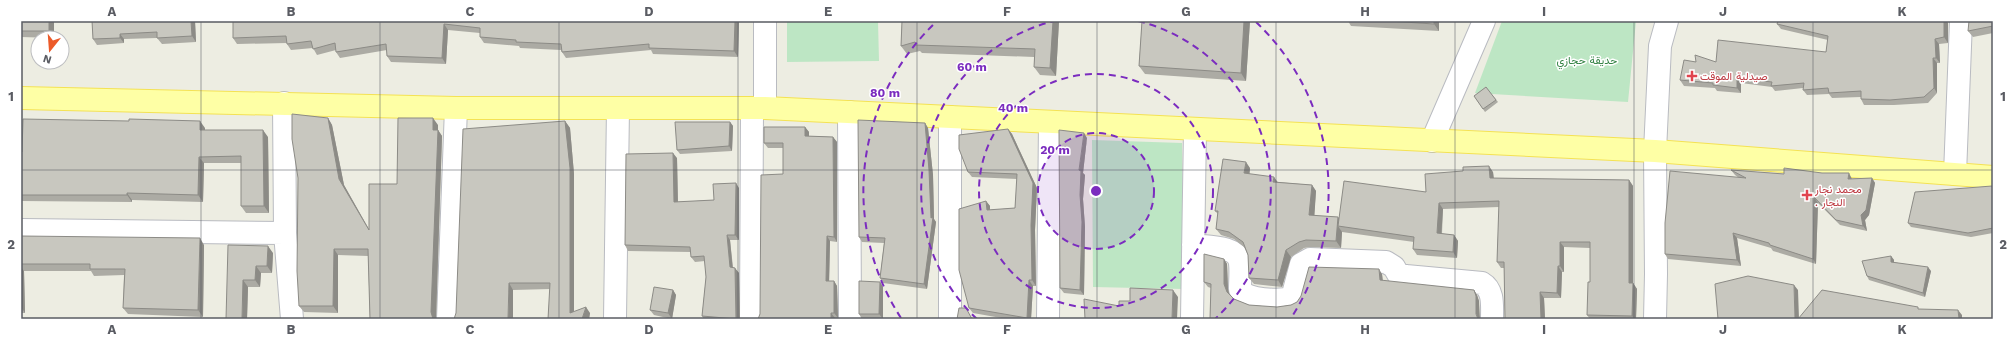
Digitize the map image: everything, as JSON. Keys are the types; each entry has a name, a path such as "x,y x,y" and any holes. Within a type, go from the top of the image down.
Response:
{"main road":[{"path":"21,98 456,108 759,108 1655,151 1993,177"}],"street":[{"path":"751,319 759,108 765,21"},
{"path":"1432,141 1484,21"},
{"path":"1654,319 1656,274 1655,151 1660,46 1667,21"},
{"path":"1955,174 1961,21"},
{"path":"284,103 285,233 292,319"},
{"path":"448,319 456,108"},
{"path":"615,319 618,108"},
{"path":"849,112 850,319"},
{"path":"950,117 950,319"},
{"path":"1048,319 1050,122"},
{"path":"1192,319 1195,129"},
{"path":"21,230 285,233"},
{"path":"1193,245 1229,250 1236,254 1240,262 1240,289 1247,296 1283,300 1292,298 1301,264 1310,259 1386,262 1394,267 1398,274 1406,276 1482,283 1488,286 1491,294 1492,319"}],"green space":[{"path":"787,21 878,21 879,61 787,62"},
{"name":"حديقة حجازي","path":"1502,21 1636,21 1628,102 1475,93"},
{"path":"1092,140 1182,143 1184,289 1093,287"}],"building":[{"path":"21,21 49,21 49,30 21,31"},
{"path":"92,21 191,21 192,36 157,38 157,32 120,34 120,38 93,39"},
{"path":"233,21 735,21 734,51 649,48 649,44 562,52 561,44 516,42 516,40 480,37 480,28 444,24 442,58 387,56 386,44 336,52 335,43 313,49 311,41 287,44 286,36 233,38"},
{"path":"902,21 1053,21 1050,68 1034,67 1035,49 916,45 915,42 901,46"},
{"path":"1142,21 1244,21 1241,73 1139,66"},
{"path":"1389,21 1434,21 1434,24"},
{"path":"1778,21 1944,21 1944,37 1935,39 1936,58 1933,58 1934,88 1924,97 1890,100 1861,99 1861,91 1829,93 1828,88 1803,90 1804,83 1771,86 1772,82 1737,78 1737,88 1713,85 1713,83 1680,80 1684,60 1696,62 1695,55 1716,62 1718,40 1826,52 1828,36 1777,24"},
{"path":"1969,21 1993,21 1993,26 1968,31"},
{"path":"1486,87 1496,100 1483,109 1474,96"},
{"path":"292,114 328,118 339,179 369,230 369,184 397,184 398,118 433,118 433,130 438,130 431,312 433,319 370,319 368,249 334,249 333,306 299,306 297,271 298,178 292,139"},
{"path":"23,119 200,121 200,130 263,130 264,206 241,206 241,156 199,157 198,195 127,193 127,195 21,195"},
{"path":"858,120 925,123 931,218 933,217 924,284 880,278 885,238 859,237"},
{"path":"565,121 570,168 570,313 586,307 582,319 548,319 550,283 509,283 508,319 454,319 456,313 463,129"},
{"path":"675,122 730,122 729,146 677,150"},
{"path":"764,127 805,127 805,136 833,137 834,237 827,236 826,281 834,281 834,313 831,313 831,319 758,319 760,314 761,175 783,174 783,143 764,143"},
{"path":"1008,129 1033,183 1031,225 1032,280 1029,280 1027,318 969,308 959,270 959,209 986,201 987,210 1015,208 1017,174 968,172 959,149 959,135"},
{"path":"1059,130 1084,133 1079,170 1081,171 1080,195 1082,222 1080,290 1060,288"},
{"path":"673,153 674,202 714,200 713,184 736,183 735,235 727,235 730,267 735,268 736,319 702,316 706,277 704,256 691,257 690,247 625,245 626,154"},
{"path":"1223,159 1246,162 1244,173 1274,177 1273,182 1312,185 1309,215 1338,217 1336,241 1306,240 1299,242 1286,250 1278,280 1249,278 1248,255 1243,242 1229,232 1216,229 1218,211 1215,211"},
{"path":"1489,166 1490,178 1629,180 1629,283 1633,283 1632,316 1587,315 1588,282 1590,282 1590,242 1560,242 1560,266 1558,266 1557,293 1540,292 1541,319 1505,319 1504,262 1497,262 1499,201 1439,203 1437,233 1454,235 1453,252 1413,249 1414,237 1338,226 1344,181 1426,192 1425,174 1463,171 1463,167"},
{"path":"1784,168 1822,173 1849,173 1848,179 1872,178 1866,210 1861,215 1863,226 1836,220 1814,197 1813,259 1770,245 1769,243 1733,233 1737,260 1665,254 1665,223 1670,171 1746,178 1731,170 1784,174"},
{"path":"1992,186 1993,228 1968,233 1908,223 1915,192"},
{"path":"21,236 200,238 198,310 123,308 125,269 90,269 90,264 21,264"},
{"path":"228,245 268,246 267,266 256,266 255,280 243,280 242,319 226,319"},
{"path":"1204,254 1224,259 1224,284 1227,292 1234,299 1249,305 1277,307 1291,305 1297,302 1301,296 1309,267 1379,269 1380,280 1474,290 1476,296 1476,314 1478,319 1210,319 1211,284 1204,282"},
{"path":"1891,256 1891,262 1928,267 1923,293 1867,276 1862,261"},
{"path":"1748,276 1794,285 1795,319 1718,319 1715,284"},
{"path":"859,281 880,282 879,314 859,314"},
{"path":"654,287 673,290 668,313 650,310"},
{"path":"1130,288 1173,290 1172,319 1085,319 1084,299 1119,306 1119,301 1130,301"},
{"path":"1822,290 1918,307 1918,309 1958,310 1959,319 1798,319"},
{"path":"959,308 966,308 972,319 957,319"}],"place":[{"name":"صيدلية الموقت","path":"1692,76"},
{"name":"محمد نجار . النجار","path":"1807,195"}]}
